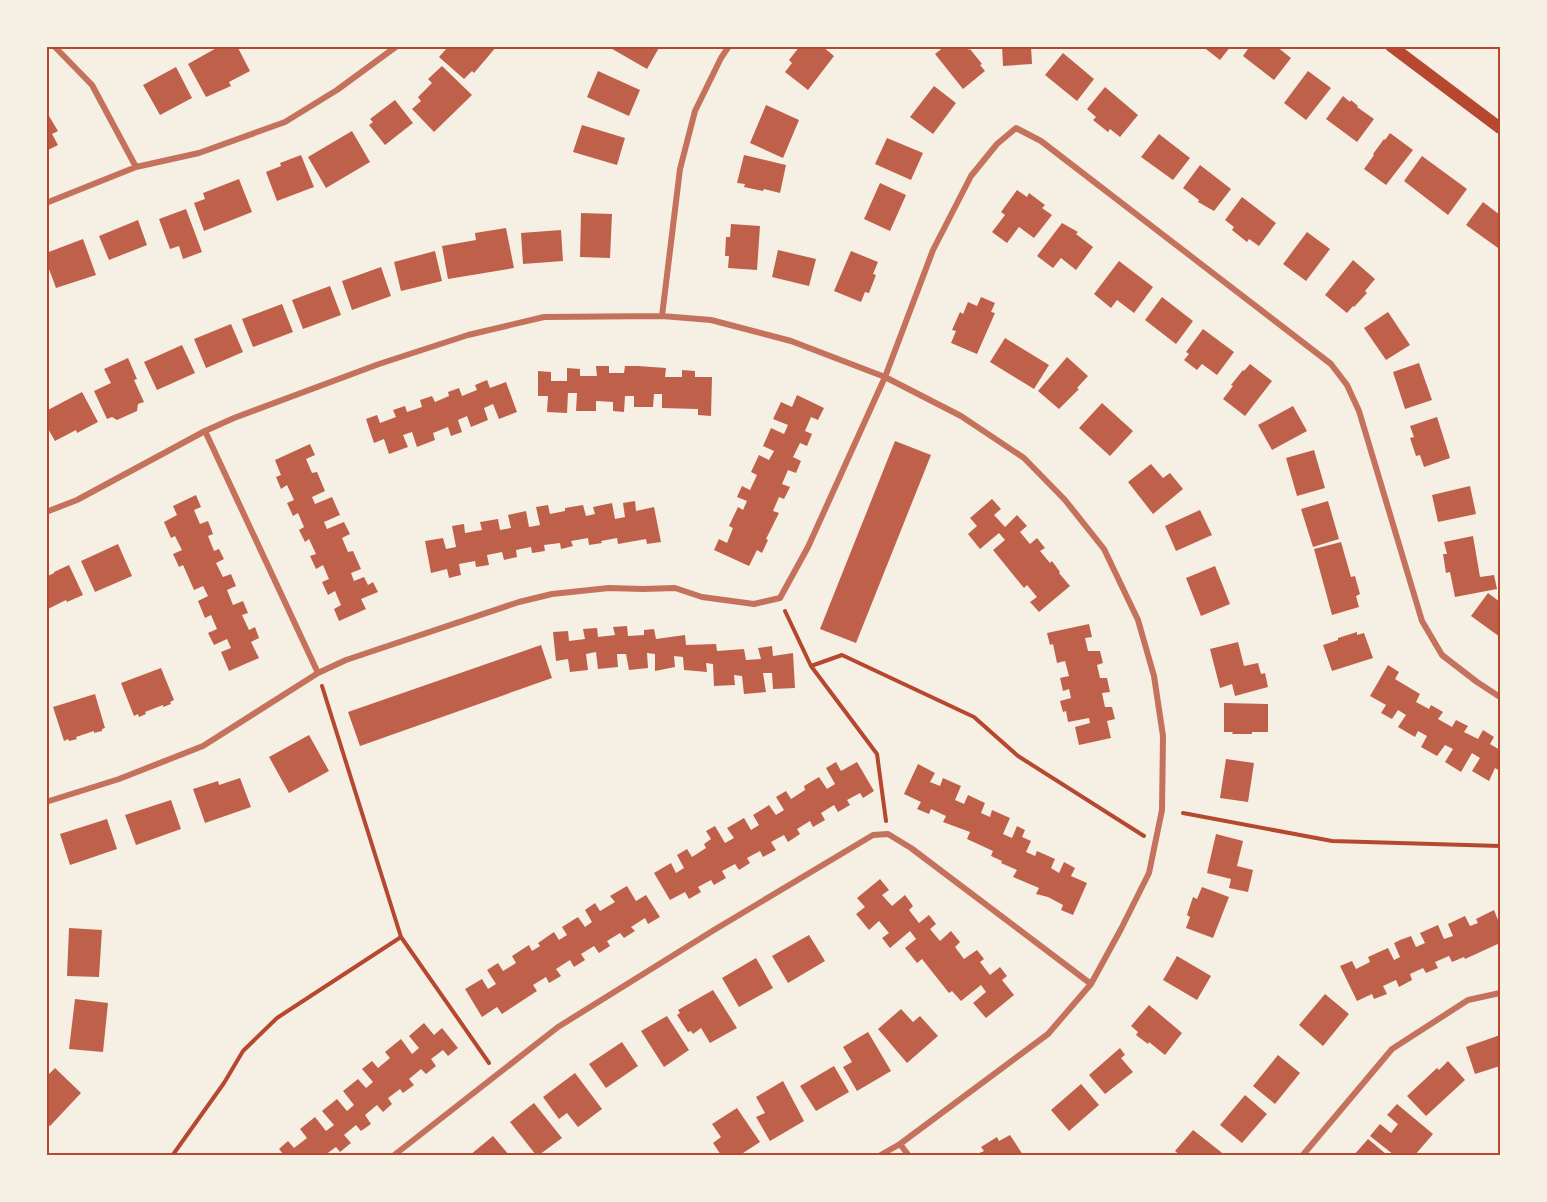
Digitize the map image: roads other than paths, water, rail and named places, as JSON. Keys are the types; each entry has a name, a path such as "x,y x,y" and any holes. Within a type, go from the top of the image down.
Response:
{"main road":[{"path":"1391,46 1500,128"}],"street":[{"path":"54,46 93,84 136,166"},
{"path":"46,203 136,166 199,153 285,122 337,90 397,46"},
{"path":"662,316 680,169 695,111 721,57 729,46"},
{"path":"46,802 119,779 203,746 318,673 346,660 519,602 552,594 609,588 675,588 702,597 754,604 780,598 808,547 885,377 933,250 971,176 997,144 1016,128 1041,141 1331,364 1347,385 1359,411 1422,621 1442,655 1500,697"},
{"path":"46,513 77,500 205,431 234,418 326,383 468,334 544,317 662,316 711,320 791,341 885,377 961,417 1024,458 1065,500 1104,549 1138,620 1154,676 1163,736 1162,810 1149,873 1091,984 1048,1034 900,1144 879,1155"},
{"path":"205,431 318,673"},
{"path":"393,1155 558,1027 873,835 888,834 911,848 1091,984"},
{"path":"1302,1155 1392,1049 1468,1000 1500,993"},
{"path":"900,1144 909,1155"}]}
